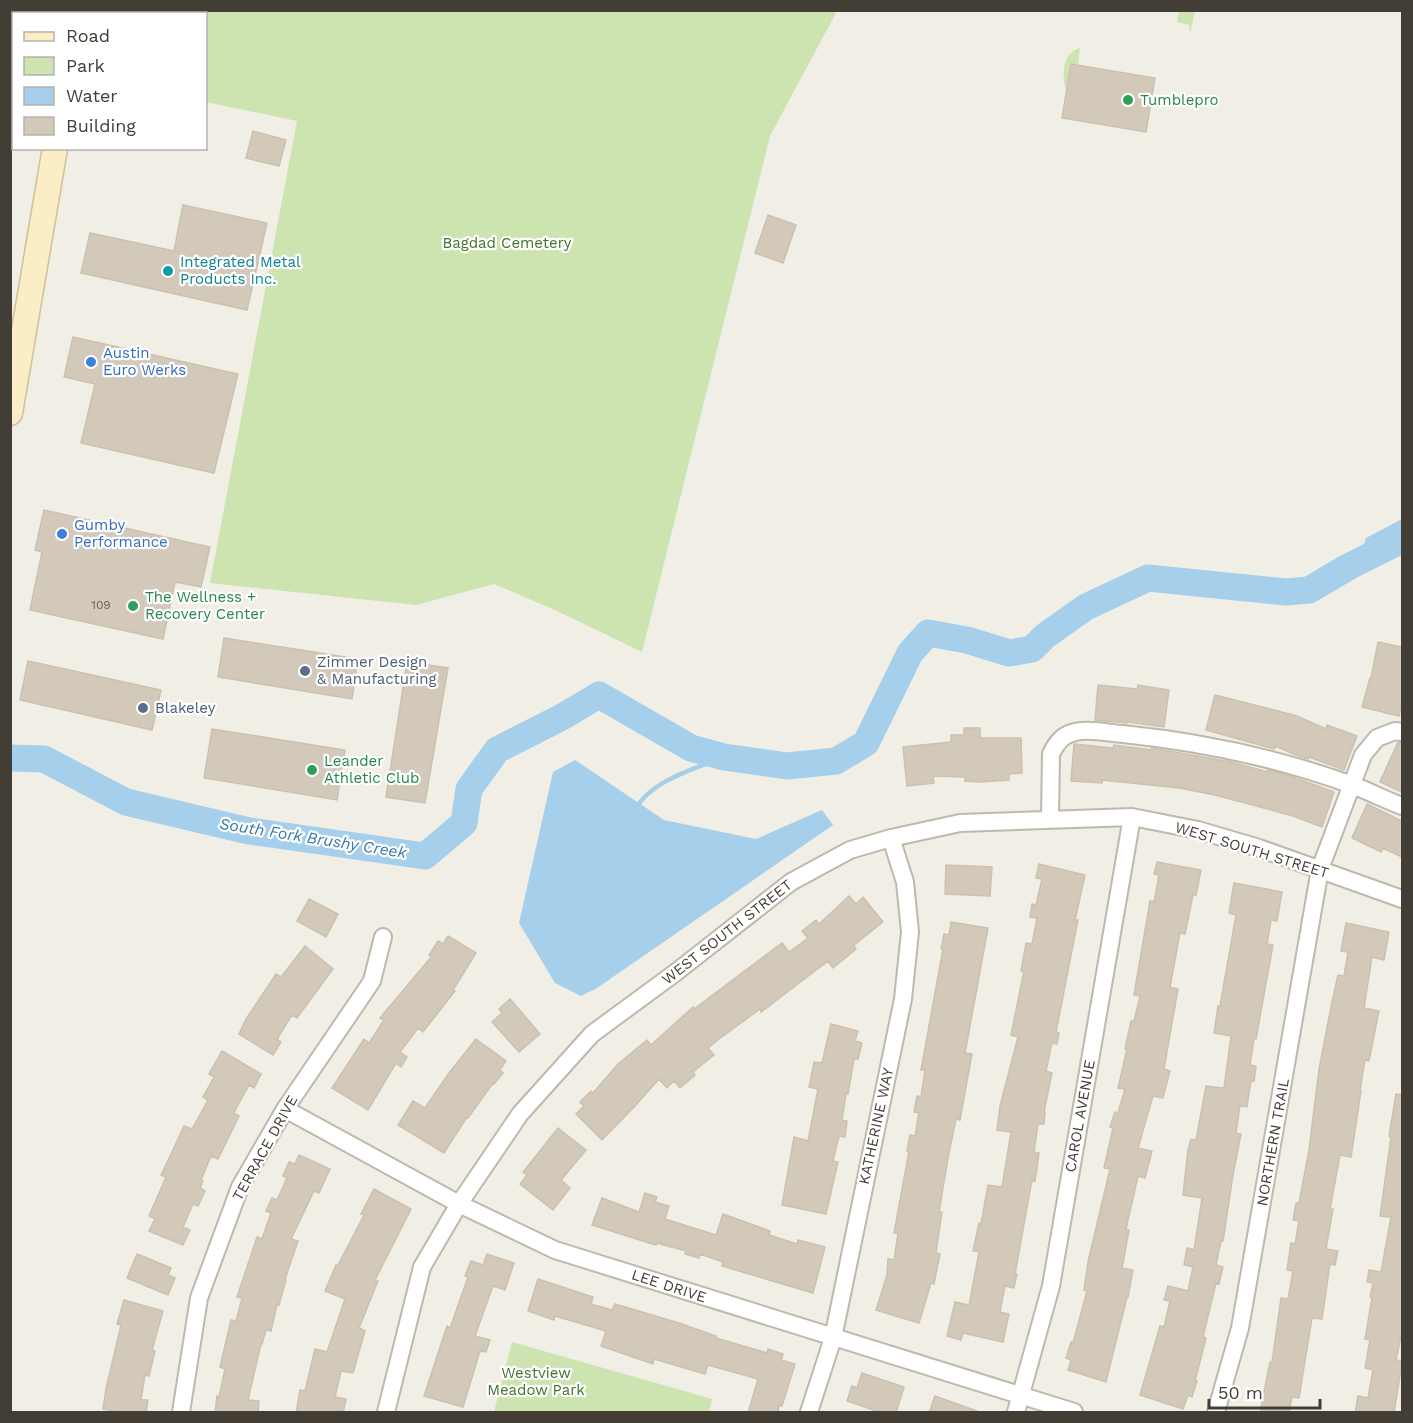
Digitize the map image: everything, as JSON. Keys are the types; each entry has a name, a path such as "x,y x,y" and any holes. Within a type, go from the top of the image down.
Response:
{"main road":[{"path":"10,412 55,150"}],"street":[{"path":"1050,819 1051,754 1065,736 1084,731 1161,738 1215,746 1257,756 1352,785 1402,806"},
{"name":"NORTHERN TRAIL","path":"1216,1413 1240,1328 1320,869 1363,755 1377,738 1395,731 1402,733"},
{"name":"WEST SOUTH STREET","path":"386,1413 422,1267 459,1204 520,1114 591,1034 684,966 791,882 849,850 960,823 1132,817 1197,830 1320,869 1402,899"},
{"name":"CAROL AVENUE","path":"1016,1413 1051,1286 1132,817"},
{"name":"KATHERINE WAY","path":"809,1413 833,1338 903,999 910,932 905,882 891,838"},
{"name":"TERRACE DRIVE","path":"181,1413 199,1298 240,1187 285,1109 372,981 383,936"},
{"name":"LEE DRIVE","path":"285,1109 459,1204 555,1250 1074,1413"}],"green space":[{"name":"Bagdad Cemetery","path":"837,11 770,136 642,652 555,610 494,584 416,605 210,583 297,121 207,102 207,12 119,12"},
{"path":"1179,11 1195,11 1190,34 1189,25 1177,22"},
{"path":"1080,48 1078,65 1071,64 1067,87 1065,87 1064,70 1067,58 1074,50"},
{"name":"Westview Meadow Park","path":"512,1342 712,1399 709,1412 494,1412"}],"water":[{"path":"1402,519 1402,549 1359,561 1366,538"},
{"path":"575,760 664,820 756,839 822,810 833,825 597,988 581,996 555,983 519,923 553,772"}],"building":[{"path":"1071,64 1155,78 1146,132 1062,118"},
{"path":"253,131 286,140 279,166 246,158"},
{"name":"Integrated Metal Products Inc.","path":"183,205 267,223 247,310 81,273 90,233 174,251"},
{"path":"768,215 796,225 783,263 755,253"},
{"path":"73,337 238,374 214,473 81,443 95,384 64,377"},
{"path":"44,510 210,547 201,587 175,582 163,639 30,610 42,552 35,550"},
{"path":"224,638 358,659 352,699 218,677"},
{"path":"1378,642 1402,647 1402,703 1399,716 1362,707 1371,678"},
{"path":"28,661 161,690 152,730 20,700"},
{"path":"407,662 448,668 425,803 386,797"},
{"path":"1098,685 1137,689 1138,685 1169,690 1164,727 1095,720"},
{"path":"1215,695 1297,716 1326,729 1327,725 1357,736 1344,770 1309,757 1308,759 1301,757 1275,746 1274,749 1206,730"},
{"path":"964,728 980,728 980,738 1021,738 1022,773 1009,774 1009,780 980,782 965,781 965,777 933,776 934,783 907,786 903,747 951,742 951,735 964,735"},
{"path":"212,729 345,750 337,800 204,778"},
{"path":"1398,742 1402,742 1402,792 1380,782"},
{"path":"1074,744 1113,748 1114,745 1152,750 1152,748 1231,762 1293,777 1334,792 1322,827 1293,816 1179,788 1102,780 1102,783 1071,781"},
{"path":"1367,804 1402,821 1402,857 1383,848 1381,852 1352,838"},
{"path":"1157,862 1201,870 1185,934 1180,933 1170,987 1178,989 1164,1069 1170,1071 1163,1098 1153,1096 1138,1148 1152,1151 1145,1178 1138,1176 1126,1229 1129,1230 1122,1268 1133,1270 1106,1382 1068,1370 1071,1360 1066,1358 1071,1342 1073,1343 1087,1291 1084,1290 1088,1262 1110,1169 1104,1168 1113,1128 1110,1127 1115,1112 1118,1113 1125,1089 1118,1088 1131,1021 1134,1021 1140,996 1134,995 1150,901 1154,902 1159,875 1154,874"},
{"path":"1039,864 1085,875 1075,920 1078,920 1056,1032 1059,1033 1057,1044 1052,1043 1046,1071 1052,1073 1044,1112 1044,1124 1038,1124 1034,1152 1039,1153 1035,1181 1032,1180 1015,1274 1017,1274 1014,1288 1005,1286 1000,1312 1009,1314 1003,1342 963,1333 961,1340 947,1336 955,1302 969,1305 979,1252 973,1251 979,1223 981,1224 988,1185 1002,1187 1011,1132 997,1130 1000,1106 1018,1037 1011,1035 1024,971 1021,971 1026,943 1032,944 1037,918 1030,917 1032,904 1036,905 1042,879 1036,878"},
{"path":"946,865 992,867 990,896 945,894"},
{"path":"1234,883 1282,892 1277,921 1271,920 1267,944 1273,945 1250,1065 1256,1066 1254,1081 1251,1081 1247,1107 1240,1106 1236,1133 1241,1134 1223,1241 1221,1241 1216,1265 1223,1267 1219,1284 1216,1283 1203,1337 1206,1338 1195,1381 1197,1381 1192,1397 1188,1395 1183,1409 1140,1395 1160,1326 1164,1327 1170,1301 1164,1300 1168,1286 1188,1291 1193,1267 1184,1265 1187,1248 1194,1250 1202,1198 1183,1195 1188,1150 1191,1139 1196,1140 1206,1086 1224,1088 1231,1036 1214,1033 1236,915 1229,913"},
{"path":"849,896 856,904 863,897 883,922 854,945 856,949 833,968 828,961 761,1012 760,1009 719,1039 708,1048 714,1055 693,1072 695,1075 680,1088 674,1081 667,1088 659,1079 602,1140 576,1114 584,1106 580,1102 591,1091 593,1093 618,1064 647,1040 651,1045 693,1007 694,1009 782,943 789,952 808,938 802,931 816,920 819,924"},
{"path":"309,899 338,914 326,937 297,921"},
{"path":"951,922 988,928 965,1053 972,1054 960,1120 956,1119 939,1212 942,1212 936,1253 940,1254 934,1284 931,1283 919,1323 876,1310 887,1275 888,1259 894,1260 898,1233 894,1233 910,1135 915,1136 919,1113 914,1112 917,1096 921,1097 925,1070 921,1070 943,949 941,949 944,934 949,935"},
{"path":"1346,923 1389,932 1384,960 1372,957 1364,1008 1379,1011 1369,1061 1365,1060 1351,1157 1340,1155 1330,1209 1333,1209 1326,1249 1338,1251 1335,1265 1330,1264 1322,1319 1312,1318 1299,1398 1292,1397 1289,1413 1260,1413 1270,1362 1272,1362 1281,1298 1288,1299 1293,1271 1287,1270 1291,1243 1295,1244 1299,1221 1293,1220 1296,1203 1299,1203 1309,1150 1319,1069 1332,1002 1338,975 1344,976 1348,952 1341,951"},
{"path":"448,936 476,953 453,990 455,991 423,1032 418,1028 400,1052 407,1057 401,1067 396,1063 368,1110 332,1088 364,1039 369,1043 384,1020 380,1018 432,956 429,955 438,941 443,944"},
{"path":"305,946 333,969 297,1018 292,1015 277,1039 281,1042 273,1055 239,1034 246,1019 276,974 281,977"},
{"path":"510,999 540,1034 519,1052 492,1022 502,1013 499,1009"},
{"path":"831,1024 858,1031 855,1041 862,1043 858,1059 854,1059 848,1094 846,1094 842,1120 847,1121 845,1137 839,1136 833,1161 838,1162 826,1214 782,1205 794,1137 808,1141 818,1089 809,1087 814,1062 822,1063"},
{"path":"476,1039 506,1061 500,1070 503,1073 467,1117 444,1153 398,1125 413,1101 425,1108"},
{"path":"222,1051 261,1074 254,1088 249,1085 238,1105 234,1113 239,1116 218,1159 211,1156 201,1180 203,1181 200,1188 205,1191 198,1206 193,1204 183,1227 190,1230 183,1245 149,1231 155,1219 149,1216 166,1177 161,1175 184,1126 192,1129 208,1100 203,1097 214,1077 209,1074"},
{"path":"1396,1094 1402,1095 1402,1332 1396,1360 1402,1363 1394,1413 1355,1413 1358,1396 1368,1398 1373,1370 1365,1368 1370,1340 1365,1339 1373,1283 1367,1282 1369,1270 1381,1272 1391,1217 1380,1216"},
{"path":"558,1128 586,1150 561,1180 570,1188 553,1210 520,1184 527,1175 523,1172"},
{"path":"299,1155 330,1169 319,1193 314,1191 291,1239 298,1241 279,1305 277,1304 271,1331 266,1330 261,1344 248,1400 259,1401 258,1413 215,1413 217,1396 219,1397 225,1369 220,1367 231,1320 236,1321 242,1298 237,1297 257,1237 262,1239 271,1213 266,1211 272,1198 277,1200 287,1178 283,1176 289,1162 295,1164"},
{"path":"374,1189 411,1209 375,1280 378,1281 359,1328 365,1331 353,1373 341,1371 335,1397 346,1399 343,1413 296,1413 300,1390 305,1391 315,1349 327,1352 345,1299 325,1291 336,1265 364,1215 361,1214"},
{"path":"645,1193 657,1197 655,1202 669,1206 665,1219 716,1235 723,1214 770,1231 769,1235 797,1244 798,1240 825,1247 813,1293 722,1266 723,1262 700,1254 699,1258 685,1254 686,1251 657,1243 656,1245 592,1225 602,1198 639,1212"},
{"path":"137,1254 171,1268 168,1275 175,1278 168,1295 127,1278"},
{"path":"487,1254 514,1263 505,1290 493,1286 475,1336 490,1340 486,1352 480,1351 463,1407 424,1396 447,1326 450,1328 468,1277 465,1276 471,1261 483,1265"},
{"path":"538,1279 593,1297 591,1304 612,1310 615,1304 679,1323 716,1336 716,1338 767,1353 768,1349 783,1354 781,1360 795,1364 782,1406 779,1405 778,1413 748,1413 758,1379 708,1365 705,1374 654,1359 653,1364 601,1346 606,1331 555,1316 554,1320 528,1311"},
{"path":"124,1300 163,1311 152,1350 155,1351 149,1376 145,1375 141,1400 148,1400 146,1413 122,1413 103,1409 121,1325 117,1324"},
{"path":"862,1373 904,1387 896,1413 882,1413 847,1401 852,1386 857,1388"},
{"path":"935,1396 977,1411 977,1413 929,1413"}],"waterway":[{"name":"South Fork Brushy Creek","path":"10,758 44,759 126,802 249,831 425,856 464,823 469,789 497,750 562,717 599,695 691,748 724,757 787,766 836,761 866,743 910,653 928,633 967,640 1009,653 1032,649 1045,636 1086,607 1148,578 1286,592 1309,590 1402,540"},
{"path":"636,809 643,799 663,783 724,757"}],"place":[{"name":"Tumblepro","path":"1128,100"},
{"name":"Integrated Metal Products Inc.","path":"168,271"},
{"name":"Austin Euro Werks","path":"91,362"},
{"name":"Gumby Performance","path":"62,534"},
{"name":"The Wellness + Recovery Center","path":"133,606"},
{"name":"Zimmer Design & Manufacturing","path":"305,671"},
{"name":"Blakeley","path":"143,708"},
{"name":"Leander Athletic Club","path":"312,770"}]}
